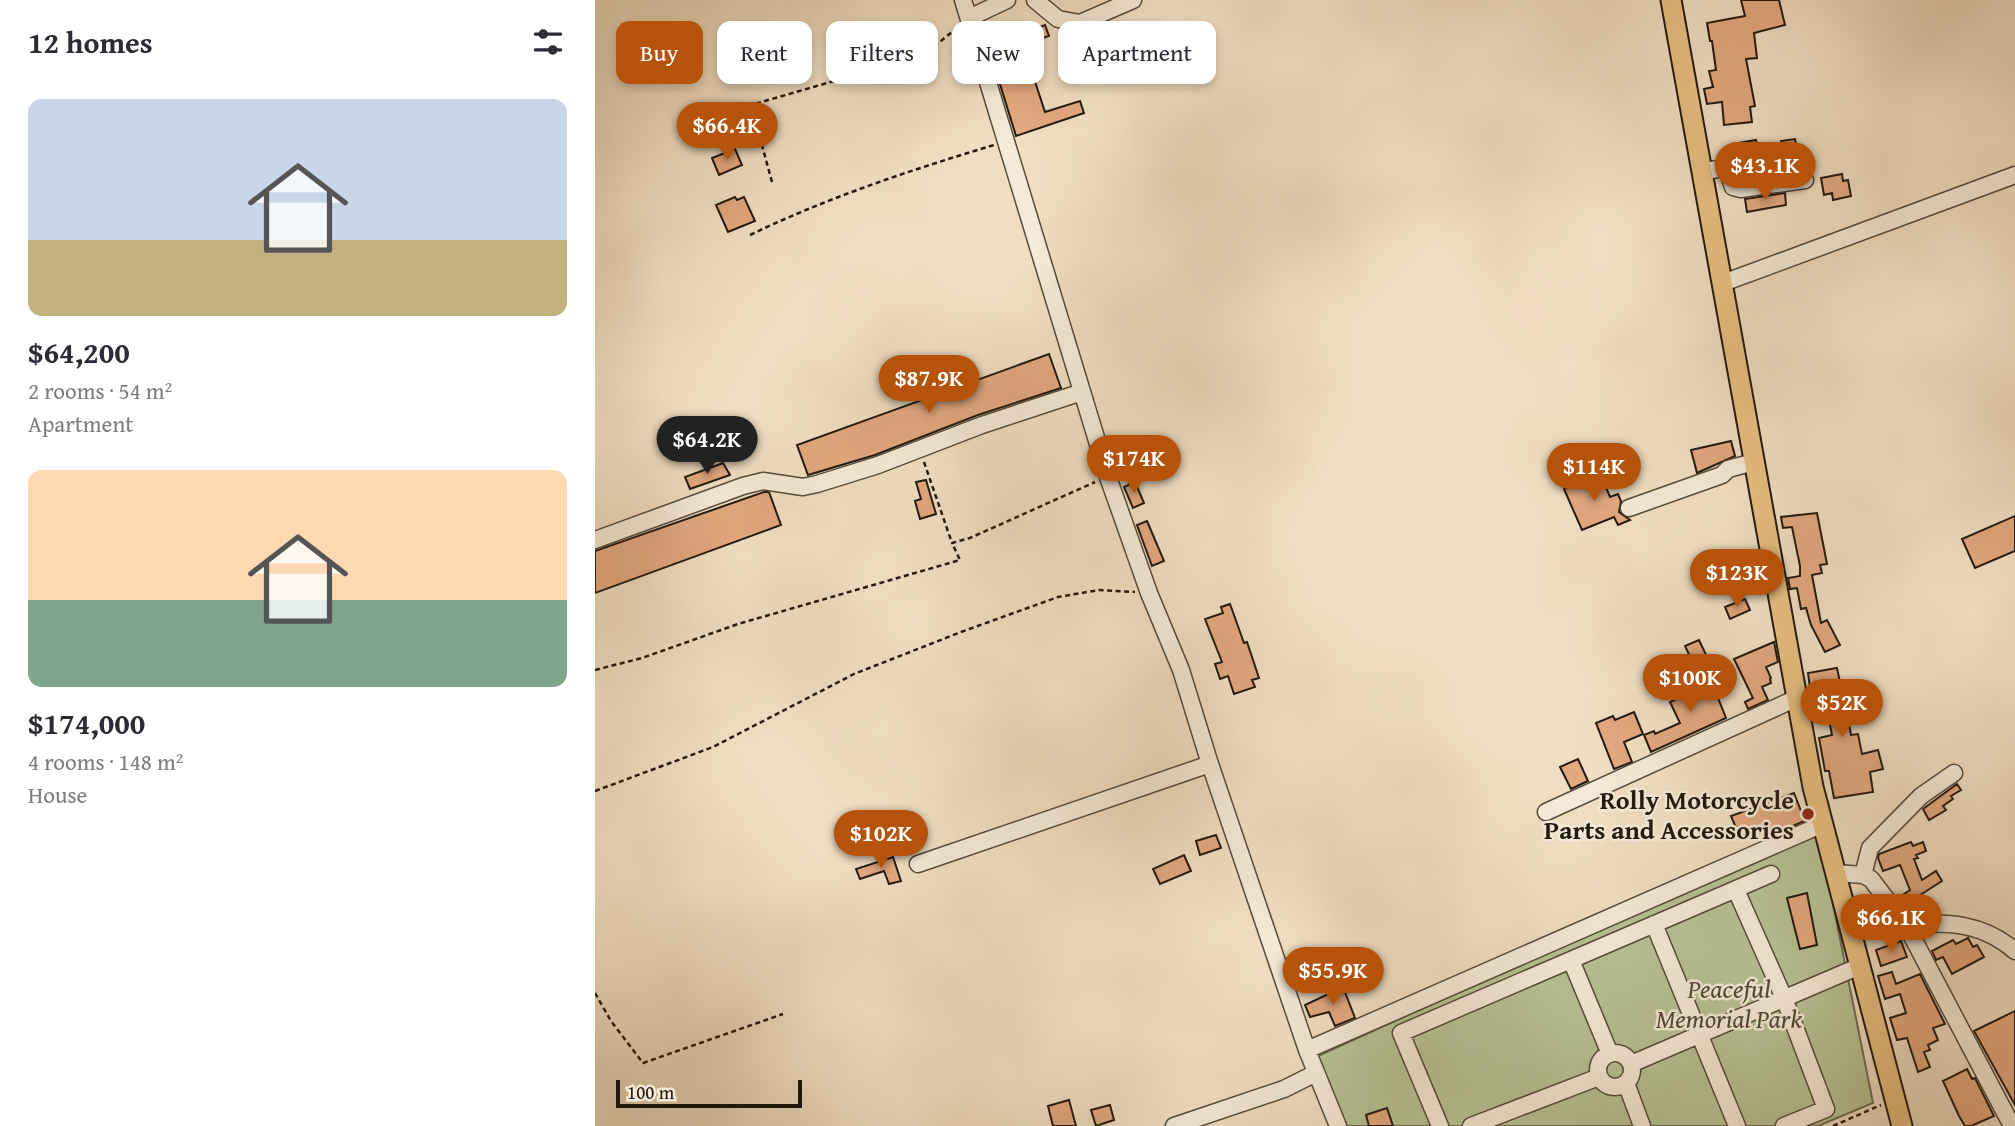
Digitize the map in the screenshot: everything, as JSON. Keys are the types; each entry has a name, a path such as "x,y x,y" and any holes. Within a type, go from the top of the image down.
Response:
{"main road":[{"path":"1671,0 1813,787 1902,1126"}],"street":[{"path":"963,0 1108,477 1149,593 1181,670 1210,764 1333,1124"},
{"path":"969,18 1007,0"},
{"path":"1035,0 1058,19 1080,23 1133,0"},
{"path":"1702,171 1727,168 1736,189 1805,180"},
{"path":"1723,283 2015,175"},
{"path":"595,540 763,481 803,487 817,484 1082,392"},
{"path":"1629,508 1722,475 1728,469 1755,462"},
{"path":"1546,813 1797,698"},
{"path":"918,864 1210,764"},
{"path":"1863,875 1870,848 1921,796 1954,774"},
{"path":"1307,1050 1823,824"},
{"path":"1835,873 1863,875 1877,884 1906,925 2012,1126"},
{"path":"1440,1126 1401,1033 1771,874"},
{"path":"1736,890 1784,999 1826,1109 1784,1126"},
{"path":"1906,925 1959,923 2008,937 2015,951"},
{"path":"1654,924 1737,1126"},
{"path":"1571,960 1610,1054"},
{"path":"1631,1064 1860,966"},
{"path":"1610,1054 1621,1054 1631,1064 1632,1072 1626,1083 1613,1087 1599,1077 1599,1063 1610,1054"},
{"path":"1174,1126 1284,1089 1316,1073"},
{"path":"1471,1126 1599,1077"},
{"path":"1626,1083 1643,1126"}],"path":[{"path":"772,182 751,105 879,68 936,45 969,18"},
{"path":"750,235 790,216 902,172 1007,141"},
{"path":"595,670 642,658 738,624 960,560 952,544 920,449"},
{"path":"952,544 1108,477"},
{"path":"595,791 713,747 855,674 1058,597 1099,590 1149,593"},
{"path":"595,993 611,1021 643,1063 783,1014"},
{"path":"1833,1126 1895,1099"}],"green space":[{"name":"Peaceful Memorial Park","path":"1818,829 1873,1103 1818,1126 1343,1126 1318,1056"}],"building":[{"path":"1741,0 1779,0 1785,25 1754,33 1757,58 1746,59 1755,106 1750,107 1752,122 1724,125 1722,102 1707,104 1704,89 1713,87 1709,71 1716,70 1707,23 1745,16"},
{"path":"1044,25 1045,25 1049,36 1044,38"},
{"path":"1000,84 1036,84 1045,112 1080,101 1084,113 1016,136"},
{"path":"1795,139 1801,170 1787,172 1781,141"},
{"path":"1756,140 1761,168 1766,167 1768,175 1741,178 1737,164 1732,159 1732,144"},
{"path":"735,149 742,165 719,175 712,158"},
{"path":"1842,174 1843,181 1848,180 1851,196 1833,200 1832,193 1824,195 1821,178"},
{"path":"1785,193 1786,205 1747,212 1745,199"},
{"path":"735,197 737,200 744,197 755,221 728,232 716,205"},
{"path":"1049,354 1061,388 978,415 875,455 808,475 797,445"},
{"path":"1731,441 1735,456 1697,473 1691,450"},
{"path":"723,463 730,475 690,489 685,477"},
{"path":"1600,473 1610,497 1618,494 1621,501 1619,512 1630,520 1618,525 1614,517 1582,530 1564,489"},
{"path":"926,480 936,514 920,519 915,501 921,499 916,482"},
{"path":"1135,482 1144,503 1133,508 1124,487"},
{"path":"769,492 781,525 595,593 595,551"},
{"path":"1817,513 1827,564 1820,565 1822,573 1812,575 1821,623 1827,620 1840,645 1825,652 1811,625 1806,608 1801,609 1797,588 1790,589 1788,578 1800,576 1800,566 1792,527 1783,528 1781,517"},
{"path":"2015,516 2015,551 1975,568 1962,539"},
{"path":"1147,521 1164,561 1152,566 1137,525"},
{"path":"1745,599 1750,610 1730,619 1725,607"},
{"path":"1230,604 1259,678 1252,680 1255,687 1234,694 1228,676 1220,679 1215,664 1222,662 1205,619 1223,613 1221,607"},
{"path":"1699,640 1709,661 1695,667 1685,646"},
{"path":"1774,642 1778,662 1766,667 1771,683 1762,687 1768,700 1748,709 1745,702 1753,698 1734,659"},
{"path":"1837,668 1841,687 1848,686 1850,703 1845,704 1851,735 1858,734 1862,754 1878,750 1883,769 1870,772 1873,792 1834,798 1829,771 1825,771 1819,738 1832,735 1825,700 1812,702 1808,673"},
{"path":"1704,674 1712,694 1716,693 1726,718 1651,752 1644,735 1654,731 1655,734 1680,723 1670,702 1688,694 1683,683"},
{"path":"1634,712 1643,734 1624,742 1632,762 1614,769 1596,723 1613,716 1615,720"},
{"path":"1578,759 1588,781 1571,789 1560,767"},
{"path":"1957,784 1961,790 1951,796 1953,799 1943,806 1946,810 1929,820 1923,809"},
{"path":"1794,793 1801,811 1806,809 1809,819 1767,837 1764,830 1747,837 1743,826 1736,828 1731,816"},
{"path":"1216,835 1221,848 1200,855 1196,841"},
{"path":"1911,842 1913,846 1923,842 1926,851 1916,855 1918,858 1914,859 1922,880 1936,871 1942,881 1906,904 1901,896 1910,890 1900,865 1883,871 1878,858 1879,854"},
{"path":"1184,855 1191,871 1160,884 1153,869"},
{"path":"893,857 901,881 889,884 884,871 860,879 856,869"},
{"path":"1807,893 1817,945 1800,949 1787,898"},
{"path":"1968,938 1973,947 1977,945 1984,957 1952,974 1943,957 1936,960 1932,951 1953,940 1956,944"},
{"path":"1901,941 1907,957 1881,966 1876,950"},
{"path":"1892,972 1896,984 1920,974 1945,1024 1933,1028 1938,1040 1928,1045 1930,1050 1924,1052 1930,1067 1918,1072 1907,1038 1897,1040 1890,1018 1906,1013 1900,994 1885,999 1878,976"},
{"path":"1343,987 1355,1018 1335,1026 1329,1012 1310,1017 1305,1005"},
{"path":"2015,1011 2015,1105 1974,1031"},
{"path":"1967,1069 1972,1079 1975,1078 1994,1116 1971,1126 1965,1126 1943,1081"},
{"path":"1069,1100 1076,1126 1053,1126 1048,1106"},
{"path":"1110,1105 1114,1120 1096,1126 1091,1110"},
{"path":"1387,1108 1393,1126 1369,1126 1366,1115"}],"place":[{"name":"Rolly Motorcycle Parts and Accessories","path":"1808,814"}]}
